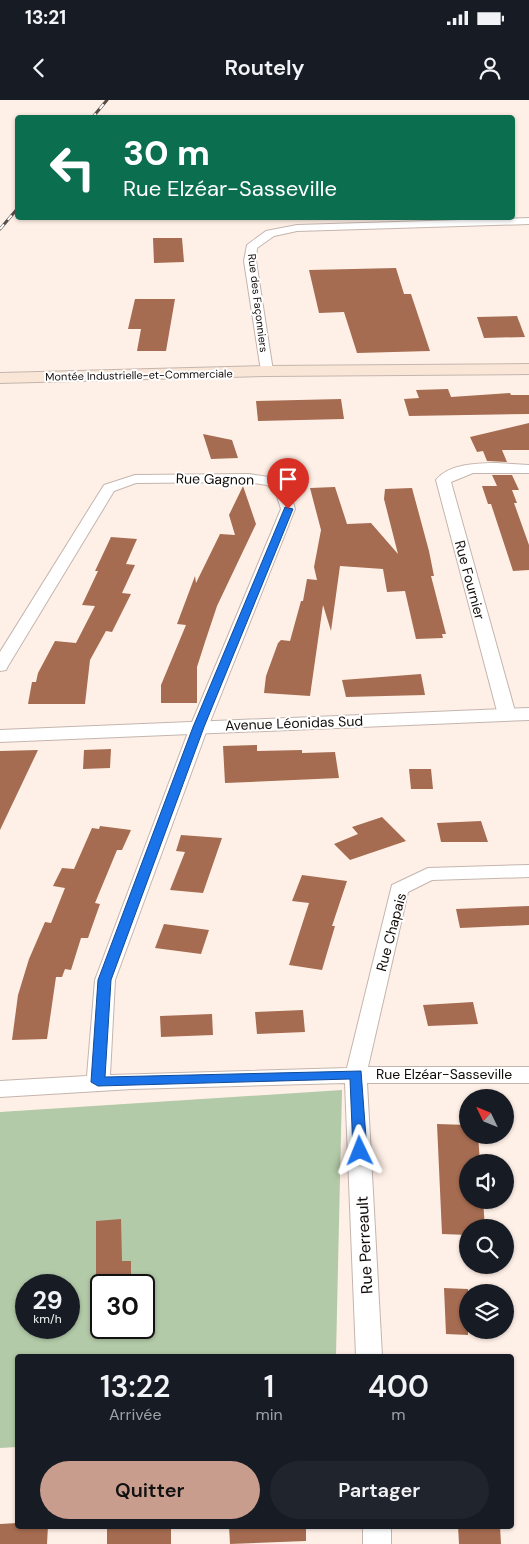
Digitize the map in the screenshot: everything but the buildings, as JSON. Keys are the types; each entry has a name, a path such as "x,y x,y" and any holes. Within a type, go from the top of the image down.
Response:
{"main road":[{"name":"Montée Industrielle-et-Commerciale","path":"0,378 529,362"},
{"name":"Montée Industrielle-et-Commerciale","path":"273,371 529,369"}],"street":[{"name":"Rue des Façonniers","path":"273,371 250,261 251,248 270,233 297,228 529,221"},
{"name":"Rue Fournier","path":"507,715 444,480 452,473 477,468 529,469"},
{"name":"Rue Gagnon","path":"0,666 109,488 134,479 248,478 271,481 283,492 288,509 199,727 105,980 98,1082"},
{"name":"Avenue Léonidas Sud","path":"0,736 529,714"},
{"name":"Rue Chapais","path":"356,1074 399,889 428,874 529,871"},
{"name":"Rue Elzéar-Sasseville","path":"0,1089 98,1082 356,1074 529,1075"},
{"name":"Rue Perreault","path":"356,1074 369,1354"},
{"path":"376,1529 377,1544"}],"green space":[{"path":"342,1090 336,1354 15,1354 15,1447 0,1448 0,1112"}],"railway":[{"path":"94,115 107,100"},
{"path":"0,229 15,212"}],"route":[{"path":"288,509 199,727 105,980 98,1082 356,1074 360,1151"}]}
